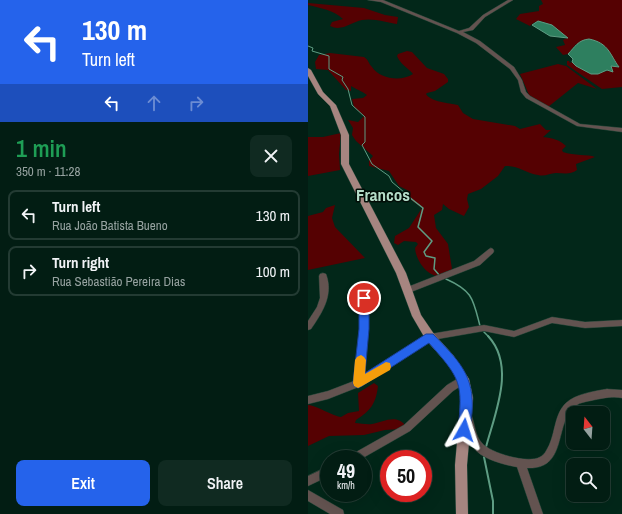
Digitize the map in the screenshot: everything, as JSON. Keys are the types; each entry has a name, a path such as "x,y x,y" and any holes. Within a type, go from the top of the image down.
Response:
{"main road":[{"path":"308,70 320,93 333,105 345,135 345,164 408,290 417,316 430,337 449,358 464,379 467,398 461,465 462,514"}],"street":[{"path":"370,0 382,0 459,32 482,44 512,68 520,80 524,92 533,100 579,125 622,130"},
{"path":"459,32 471,29 484,16 511,0"},
{"path":"408,290 477,263 491,251"},
{"path":"308,326 323,305 325,299 323,276"},
{"path":"358,383 364,329 364,298"},
{"path":"308,400 328,395 358,383 430,337 484,328 514,334 552,320 585,325 622,323"},
{"path":"368,450 407,428 450,388 464,379"},
{"path":"466,411 479,446 493,455 522,464 534,465 543,461 556,441 565,411 574,402 605,393 622,394"},
{"path":"522,464 538,514"},
{"path":"308,481 320,475"},
{"path":"308,495 339,514"}],"shaded area":[{"path":"541,0 622,0 622,87 602,89 567,65 567,61 569,61 570,63 572,62 578,67 592,73 599,73 609,71 612,65 576,44 568,54 563,55 556,47 565,45 563,40 567,38 551,25 540,21 533,23 530,26 516,19 520,14 539,11 539,6 543,4"},
{"path":"308,3 364,8 385,15 398,17 397,24 380,20 362,20 339,28 334,28 330,26 332,22 343,19 331,11 308,5"},
{"path":"538,21 552,25 568,38 550,36 532,25"},
{"path":"589,39 605,46 619,67 611,66 613,72 607,70 598,74 591,74 576,66 572,62 573,59 568,54 579,42"},
{"path":"407,51 412,52 427,68 444,74 448,79 448,82 435,91 427,93 426,94 428,97 440,102 458,105 463,113 473,119 515,126 520,129 540,124 546,130 551,130 543,137 556,140 566,146 562,150 563,152 595,157 576,164 577,170 569,173 541,175 514,167 505,166 498,176 481,189 468,194 467,199 469,207 464,216 449,209 443,204 442,210 434,215 436,228 448,244 452,269 446,274 440,276 428,272 423,267 416,255 415,248 418,244 416,242 404,241 398,245 394,243 395,236 409,228 422,208 410,199 405,198 405,196 411,192 399,186 389,171 369,166 369,161 373,156 356,141 352,135 353,128 348,120 358,122 364,116 354,107 352,99 363,98 367,95 351,86 351,91 346,90 328,70 316,69 315,62 319,55 330,53 364,57 376,71 385,77 403,78 413,74 402,64 397,56 398,54"},
{"path":"558,64 566,66 597,89 578,83 548,107 529,95 520,74"},
{"path":"341,133 339,154 340,170 308,176 308,137 323,137"},
{"path":"335,205 332,218 335,227 365,258 308,270 308,216 323,212 326,208"},
{"path":"374,383 378,386 376,398 369,410 356,420 355,423 370,424 394,419 405,425 400,429 385,430 364,435 329,436 308,446 308,405 341,417 348,413 359,411 358,393"}],"waterway":[{"path":"308,46 313,48 312,51 329,56 329,69 343,77 342,80 348,89 352,105 365,117 365,142 362,145 372,164 389,176 392,182 411,198"},
{"path":"409,197 423,208 418,227 432,241 424,252 426,256 435,258 434,269 440,276"},
{"path":"446,279 455,283 467,292 476,309 480,326"},
{"path":"484,332 488,336"},
{"path":"486,447 498,405 502,375 501,361 496,348 488,336"},
{"path":"484,457 493,501 493,514"}],"slow traffic":[{"path":"361,360 358,383 386,367"}],"district":[{"name":"Francos","path":"383,195"}],"route":[{"path":"364,298 364,329 358,383 389,365 430,337 449,358 464,379 467,398 464,430"}]}
